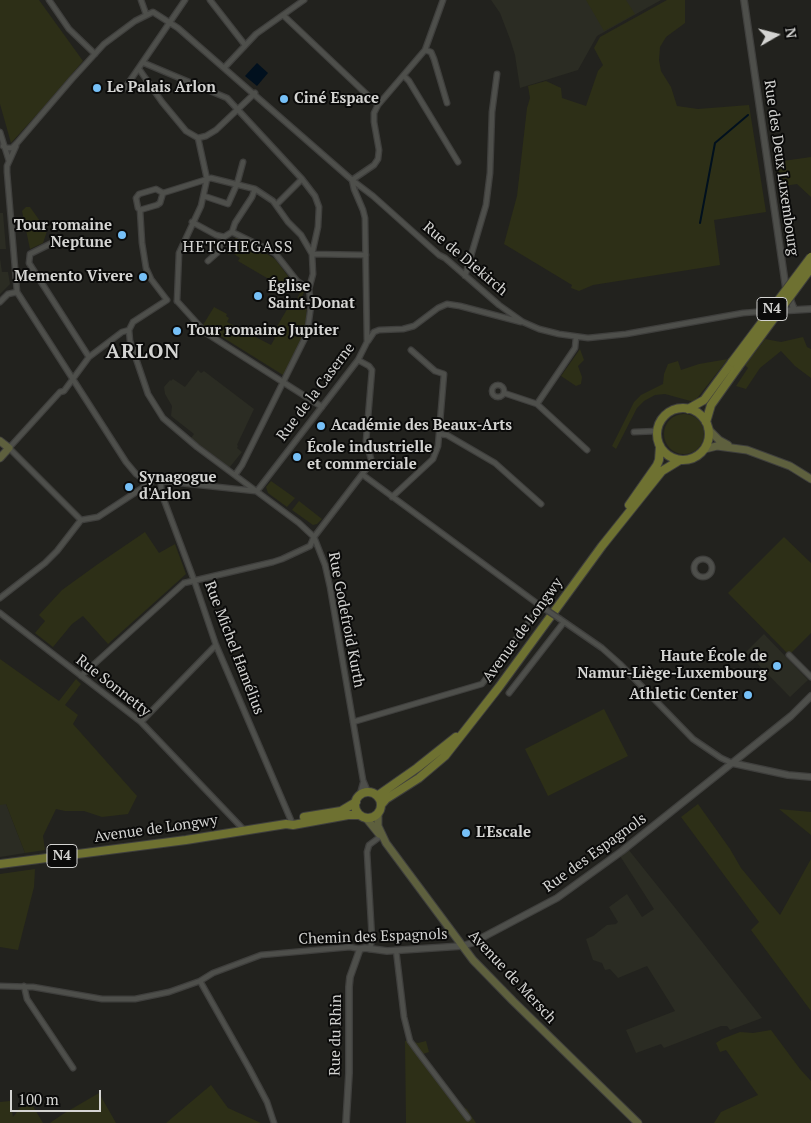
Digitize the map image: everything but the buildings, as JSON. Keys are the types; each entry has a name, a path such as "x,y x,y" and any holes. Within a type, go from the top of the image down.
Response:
{"main road":[{"name":"N4","path":"705,449 709,436 707,425 711,405 735,364 811,257"},
{"name":"N4","path":"658,431 665,416 672,411 688,409 704,400 811,268"},
{"path":"688,409 702,416 719,440 731,447"},
{"path":"602,546 659,460 658,431"},
{"path":"0,440 9,448 1,456"},
{"path":"660,446 672,458 680,460 694,458 705,449 717,446 731,447 770,458 790,466 811,479"},
{"path":"602,546 662,471 680,460"},
{"name":"Avenue de Longwy","path":"381,805 419,778 445,756 602,546"},
{"name":"Avenue de Longwy","path":"377,796 466,730"},
{"path":"363,816 356,808 356,802 364,793 377,796 381,805 378,814"},
{"name":"Avenue de Longwy","path":"290,823 341,811 356,802"},
{"name":"N4","path":"363,816 374,817 378,814"},
{"name":"Avenue de Mersch","path":"378,814 378,826 381,836"},
{"name":"Avenue de Longwy","path":"0,864 186,840 348,815 363,816"},
{"name":"Avenue de Mersch","path":"363,816 381,836 462,946 512,1001 638,1123"}],"street":[{"path":"49,0 69,29 95,54"},
{"path":"3,146 12,148 95,54 115,35 146,14 141,0"},
{"path":"125,88 144,63 185,0"},
{"path":"210,0 246,45"},
{"path":"224,68 256,34 304,0"},
{"path":"352,180 374,165 378,159 379,150 374,112 425,50 443,0"},
{"name":"Rue des Deux Luxembourg","path":"744,0 786,289 794,310"},
{"name":"Rue de Diekirch","path":"146,14 153,12 171,22 255,93 439,255 523,322 539,329 588,338 626,334 743,313 811,309"},
{"path":"283,15 378,105"},
{"path":"425,50 431,52 434,59 447,104"},
{"path":"144,63 227,98 302,179 315,196 319,207 318,227 312,254 312,274 309,289 311,306 307,334 242,465 235,475"},
{"path":"139,69 168,109 191,135 198,138 216,130 255,93"},
{"path":"465,276 486,206 490,173 492,112 497,74"},
{"path":"404,76 409,81 458,162"},
{"path":"0,132 9,161"},
{"path":"177,301 178,252 201,206 207,179 198,138"},
{"path":"17,143 9,161 7,172 17,292 126,462 136,474 143,479 153,482 257,491"},
{"path":"204,196 228,204 238,184 243,162"},
{"path":"168,300 151,279 146,268 140,210 136,198 139,194 156,190 163,193 212,178 255,189 276,205 301,235 312,254"},
{"path":"276,205 302,179"},
{"name":"Rue de la Caserne","path":"257,491 358,360 367,342 365,218 352,180"},
{"path":"208,260 217,253 224,237 232,232 235,223 255,189"},
{"path":"140,210 160,203 163,193"},
{"path":"192,222 216,235 224,237"},
{"path":"232,232 275,253 297,281 309,289"},
{"path":"56,241 30,254 29,262 89,357"},
{"path":"312,254 366,255"},
{"path":"776,311 786,289"},
{"path":"0,302 8,294 17,292"},
{"path":"60,392 64,391 89,357 122,332 129,330 133,322 168,300 177,301 206,333 322,407"},
{"path":"367,342 374,332 414,326 438,308 447,304 523,322"},
{"path":"493,314 499,304"},
{"name":"Rue Godefroid Kurth","path":"129,330 130,341 148,394 159,414 197,447 299,523 314,537 325,565 330,587 364,782 364,793"},
{"path":"537,404 574,348 576,337"},
{"path":"392,496 433,459 438,446 444,374 435,371 411,350"},
{"path":"81,676 184,583 282,559 310,546 314,537 370,464 371,459 366,441 372,370 369,366 358,360"},
{"path":"67,369 69,377 60,392 9,448 81,520"},
{"path":"504,393 537,404 587,450"},
{"path":"634,432 658,431"},
{"path":"439,434 448,435 494,463 541,504"},
{"path":"362,475 602,648 693,738 721,758 732,763 788,775 811,776"},
{"path":"0,598 57,551 81,520 98,517 153,482"},
{"name":"Rue Michel Hamélius","path":"161,482 161,492 216,645 290,823"},
{"path":"353,722 482,684 542,606"},
{"name":"Rue Sonnetty","path":"0,614 141,722 244,830"},
{"path":"509,693 562,620"},
{"path":"141,722 216,645"},
{"path":"789,655 811,677"},
{"name":"Rue des Espagnols","path":"462,946 472,943 557,898 611,860 792,716 811,696"},
{"name":"Rue Godefroid Kurth","path":"364,782 364,793"},
{"path":"370,949 372,939 367,852 369,845 381,836"},
{"name":"Chemin des Espagnols","path":"0,986 46,988 94,998 124,1000 160,995 200,981 209,975 261,955 350,947 379,951 462,946"},
{"name":"Rue du Rhin","path":"346,1123 349,1072 349,987 350,976 360,949"},
{"path":"396,950 404,1017 410,1040 468,1118"},
{"path":"200,981 267,1102 274,1123"},
{"path":"24,986 27,998 73,1068"}],"shaded area":[{"path":"491,0 661,0 597,36 578,70 520,88 515,55 510,39 500,13"},
{"path":"0,213 3,213 6,249 0,249"},
{"path":"0,258 2,272 8,272 10,284 0,294"},
{"path":"198,370 201,373 204,371 254,409 237,445 237,448 242,452 229,468 191,438 194,434 171,416 172,406 165,394 164,387 173,379 185,387"},
{"name":"Haute École de Namur-Liège-Luxembourg","path":"764,634 808,680 790,697 746,652"},
{"path":"0,791 6,804 25,853 0,857"},
{"path":"628,849 762,1018 730,1030 727,1026 721,1026 664,1048 661,1044 636,1053 626,1030 675,1011 647,966 618,978 610,969 605,970 602,963 593,960 586,939 607,925 618,922 609,907 627,894 642,917 654,909 620,856"}],"green space":[{"path":"0,0 39,0 83,61 11,143 0,104"},
{"path":"586,0 626,0 635,14 604,31"},
{"path":"667,0 685,0 685,23 666,37 660,47 659,60 661,71 671,87 677,106 698,109 749,105 766,212 714,220 720,265 593,285 579,291 571,288 572,285 504,244 517,196 527,108 530,98 528,86 546,81 561,88 562,98 586,106 598,71 603,65 594,48 600,37"},
{"path":"811,157 811,197 797,184 778,187 776,162"},
{"path":"26,207 30,207 47,231 43,243 30,249 22,211"},
{"path":"236,238 243,239 275,259 288,276 286,281 304,292 302,297 306,299 307,306 305,332 286,373 283,375 203,325 214,307 227,314 226,316 229,318 227,322 271,345 275,338 272,335 293,299 296,301 300,293 291,288 289,291 238,261 240,258 231,252 229,255 226,253"},
{"path":"803,337 807,347 811,349 811,378 795,366 781,351 760,368 746,389 736,386 748,368 745,365 765,339 781,342"},
{"path":"580,349 584,360 578,366 582,377 581,384 576,386 561,376"},
{"path":"728,359 694,402 665,394 655,395 644,401 637,408 616,449 612,446 634,402 641,395 663,384 668,364 678,361 681,370 699,364"},
{"path":"684,414 698,420 704,434 698,448 684,454 670,448 664,434 670,420"},
{"path":"271,481 295,498 287,507 268,493 266,487"},
{"path":"299,501 322,519 317,524 313,525 292,510"},
{"path":"145,532 159,553 175,544 186,574 108,644 83,616 72,624 53,647 35,633 45,621 39,615 62,590"},
{"path":"784,537 811,563 811,633 789,655 728,593"},
{"path":"0,659 59,701 76,679 81,684 65,705 78,715 73,724 137,796 128,814 102,817 84,811 56,809 43,836 45,850 25,853 6,804 0,805"},
{"path":"604,709 628,756 548,796 525,749"},
{"path":"698,804 741,868 780,915 811,859 811,1011 751,930 759,922 681,817"},
{"path":"779,809 811,812 811,835"},
{"path":"35,869 34,887 18,950 0,947 0,874"},
{"path":"771,1030 811,1081 811,1123 714,1123 721,1112 758,1095 726,1050 720,1052 716,1043 740,1032 753,1033"},
{"path":"405,1041 418,1043 426,1041 429,1052 423,1054 476,1123 406,1123"},
{"path":"211,1085 228,1108 261,1123 166,1123"},
{"path":"99,1093 116,1123 50,1123 63,1114"},
{"path":"10,1101 13,1117 23,1104 31,1103 43,1123 0,1123 0,1102"}],"water":[{"path":"257,63 268,73 257,86 245,76"}],"waterway":[{"path":"700,223 715,143 748,115"}],"place":[{"name":"Le Palais Arlon","path":"97,88"},
{"name":"Ciné Espace","path":"284,99"},
{"name":"Tour romaine Neptune","path":"122,235"},
{"name":"Memento Vivere","path":"143,277"},
{"name":"Église Saint-Donat","path":"258,296"},
{"name":"Tour romaine Jupiter","path":"177,331"},
{"name":"Académie des Beaux-Arts","path":"321,426"},
{"name":"École industrielle et commerciale","path":"297,457"},
{"name":"Synagogue d'Arlon","path":"129,487"},
{"name":"Haute École de Namur-Liège-Luxembourg","path":"777,666"},
{"name":"Athletic Center","path":"748,695"},
{"name":"L'Escale","path":"466,833"}],"district":[{"name":"HETCHEGASS","path":"238,247"},
{"name":"ARLON","path":"143,352"}]}
